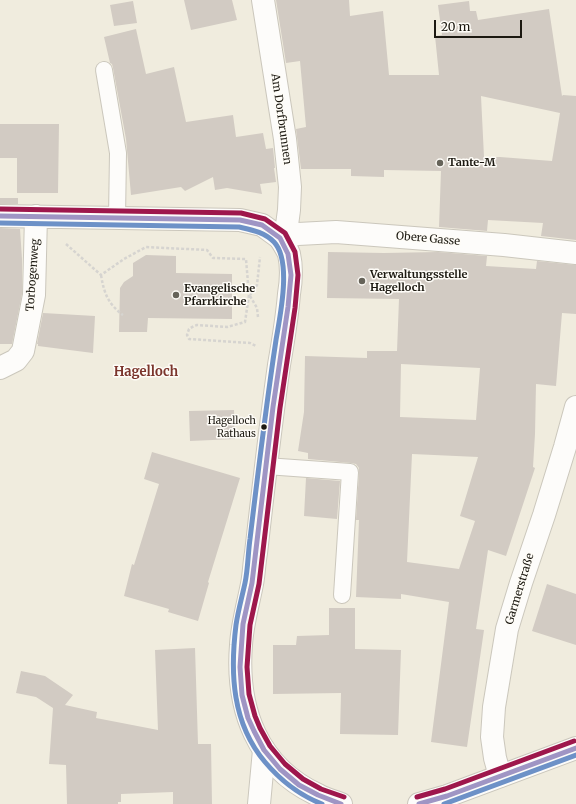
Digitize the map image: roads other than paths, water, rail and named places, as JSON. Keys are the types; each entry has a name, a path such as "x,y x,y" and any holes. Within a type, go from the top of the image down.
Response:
{"street":[{"name":"Am Dorfbrunnen","path":"263,0 285,139 290,187 289,210 286,225 280,238"},
{"path":"0,216 240,220 262,225 280,238 288,254 291,275 290,290 266,466 252,584 243,631 240,667 242,695 248,718 254,731 264,750 280,769 300,785 313,800 341,804"},
{"name":"Torbogenweg","path":"0,368 16,360 23,351 34,295 36,216"},
{"name":"Obere Gasse","path":"280,238 298,234 336,232 504,245 576,253"},
{"name":"Garmerstraße","path":"500,776 492,738 494,707 507,629 544,515 576,407"},
{"path":"419,804 447,796 576,748"},
{"path":"259,804 264,750"}],"lane":[{"path":"104,70 118,153 117,218"},
{"path":"266,466 350,472 342,595"}],"place":[{"name":"Tante-M","path":"440,163"},
{"name":"Verwaltungsstelle Hagelloch","path":"362,281"},
{"name":"Evangelische Pfarrkirche","path":"176,295"},
{"name":"Hagelloch Rathaus","path":"264,427"}],"district":[{"name":"Hagelloch","path":"146,372"}]}
